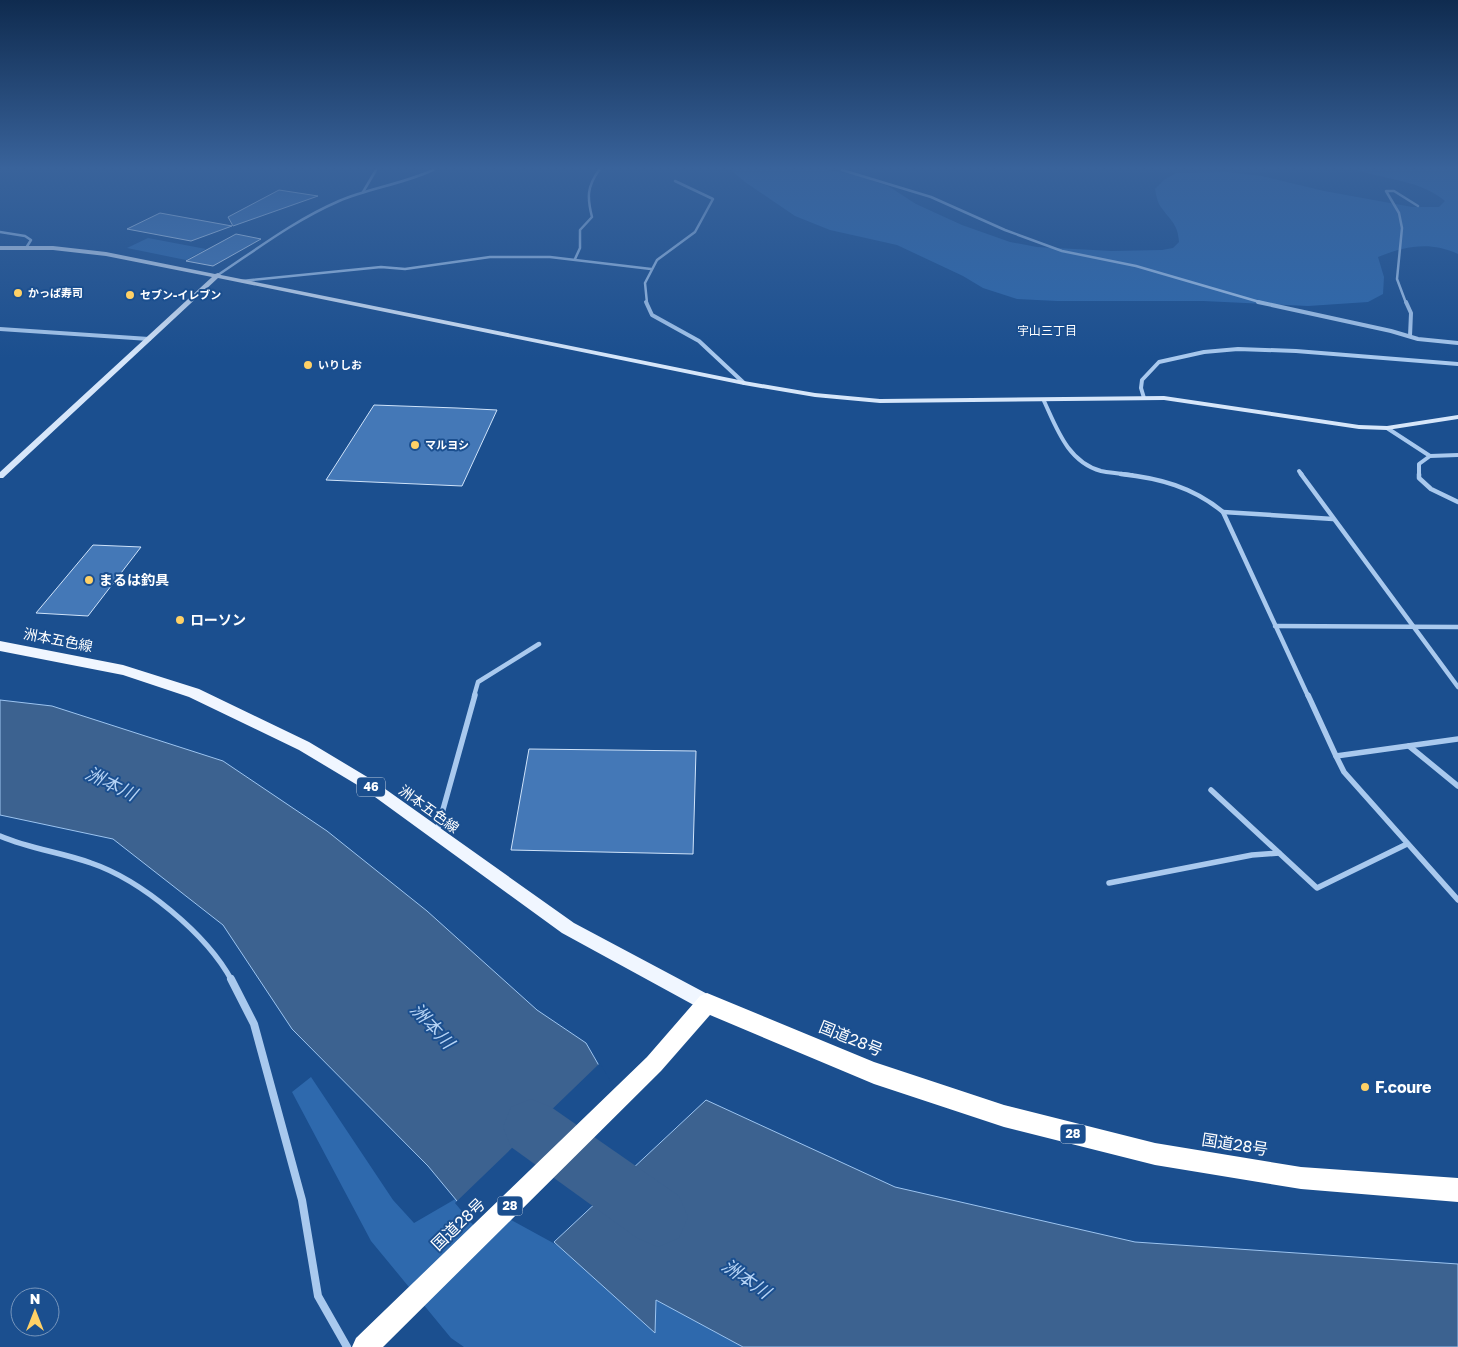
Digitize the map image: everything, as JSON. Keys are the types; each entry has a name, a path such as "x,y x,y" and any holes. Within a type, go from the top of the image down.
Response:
{"highway":[{"name":"国道28号","path":"365,1347 654,1064 707,1003 874,1073 1004,1116 1155,1154 1301,1178 1458,1190"}],"main road":[{"name":"洲本五色線","path":"0,646 123,670 194,693 304,746 369,785 568,928 707,1003"}],"street":[{"path":"5,233 25,236 31,240 26,248"},
{"path":"0,476 218,276 286,233"},
{"path":"574,259 580,248 580,233"},
{"path":"694,233 657,260 645,283 646,299 652,315 699,342 744,383"},
{"path":"1014,233 1044,246 1136,266 1268,305 1418,339 1458,343"},
{"path":"1402,233 1397,279 1411,313 1410,336"},
{"path":"0,248 54,248 106,254 744,383 815,395 880,401 1044,401 1144,398 1198,402 1340,425 1387,428 1458,417"},
{"path":"242,281 381,267 405,269 490,256 574,259 600,264 651,269"},
{"path":"0,329 149,339"},
{"path":"1144,398 1141,388 1142,380 1159,362 1204,352 1238,349 1296,351 1458,364"},
{"path":"1044,401 1068,448 1085,464 1104,473 1140,476 1172,483 1212,501 1223,512 1344,772 1458,900"},
{"path":"1387,428 1430,456"},
{"path":"1458,455 1430,456 1418,464 1419,478 1431,489 1458,502"},
{"path":"1299,471 1458,687"},
{"path":"1223,512 1333,519"},
{"path":"1276,626 1458,627"},
{"path":"436,834 443,815 478,682 539,644"},
{"path":"1336,756 1458,739"},
{"path":"1409,746 1458,786"},
{"path":"1211,790 1317,888 1408,844"},
{"path":"0,836 24,846 91,863 127,879 178,916 224,966 254,1024 302,1200 318,1296 347,1347"},
{"path":"1109,883 1252,855 1279,853"}],"shaded area":[{"path":"843,233 984,233 1010,242 1037,247 1112,251 1173,248 1179,242 1178,233 1458,233 1458,254 1428,246 1398,250 1378,257 1384,277 1383,294 1368,302 1308,306 1203,301 1057,301 1017,299 983,288 963,276 897,245"},
{"path":"148,238 206,249 186,260 127,248"},
{"path":"311,1077 393,1200 414,1223 464,1194 743,1347 464,1347 451,1338 371,1241 292,1092"}],"water":[{"path":"0,700 52,706 223,761 327,831 427,911 537,1010 586,1043 613,1090 476,1224 428,1166 292,1029 223,925 113,839 0,815"},
{"path":"706,1100 895,1187 1135,1242 1458,1264 1458,1347 743,1347 656,1300 655,1333 554,1242"}],"pier":[{"path":"600,1063 615,1089 474,1226 455,1203"}],"building":[{"path":"148,233 213,233 191,241"},
{"path":"236,234 261,239 213,266 186,261"},
{"name":"マルヨシ","path":"374,405 497,410 462,486 326,480"},
{"name":"まるは釣具","path":"93,545 141,547 88,616 36,613"},
{"path":"529,749 696,751 693,854 511,850"}],"waterway":[{"name":"洲本川","path":"531,1127 658,1217"}],"place":[{"name":"かっぱ寿司","path":"18,293"},
{"name":"セブン-イレブン","path":"130,295"},
{"name":"いりしお","path":"308,365"},
{"name":"マルヨシ","path":"415,445"},
{"name":"まるは釣具","path":"89,580"},
{"name":"ローソン","path":"180,620"},
{"name":"F.coure","path":"1365,1087"}],"district":[{"name":"宇山三丁目","path":"1047,331"}]}
